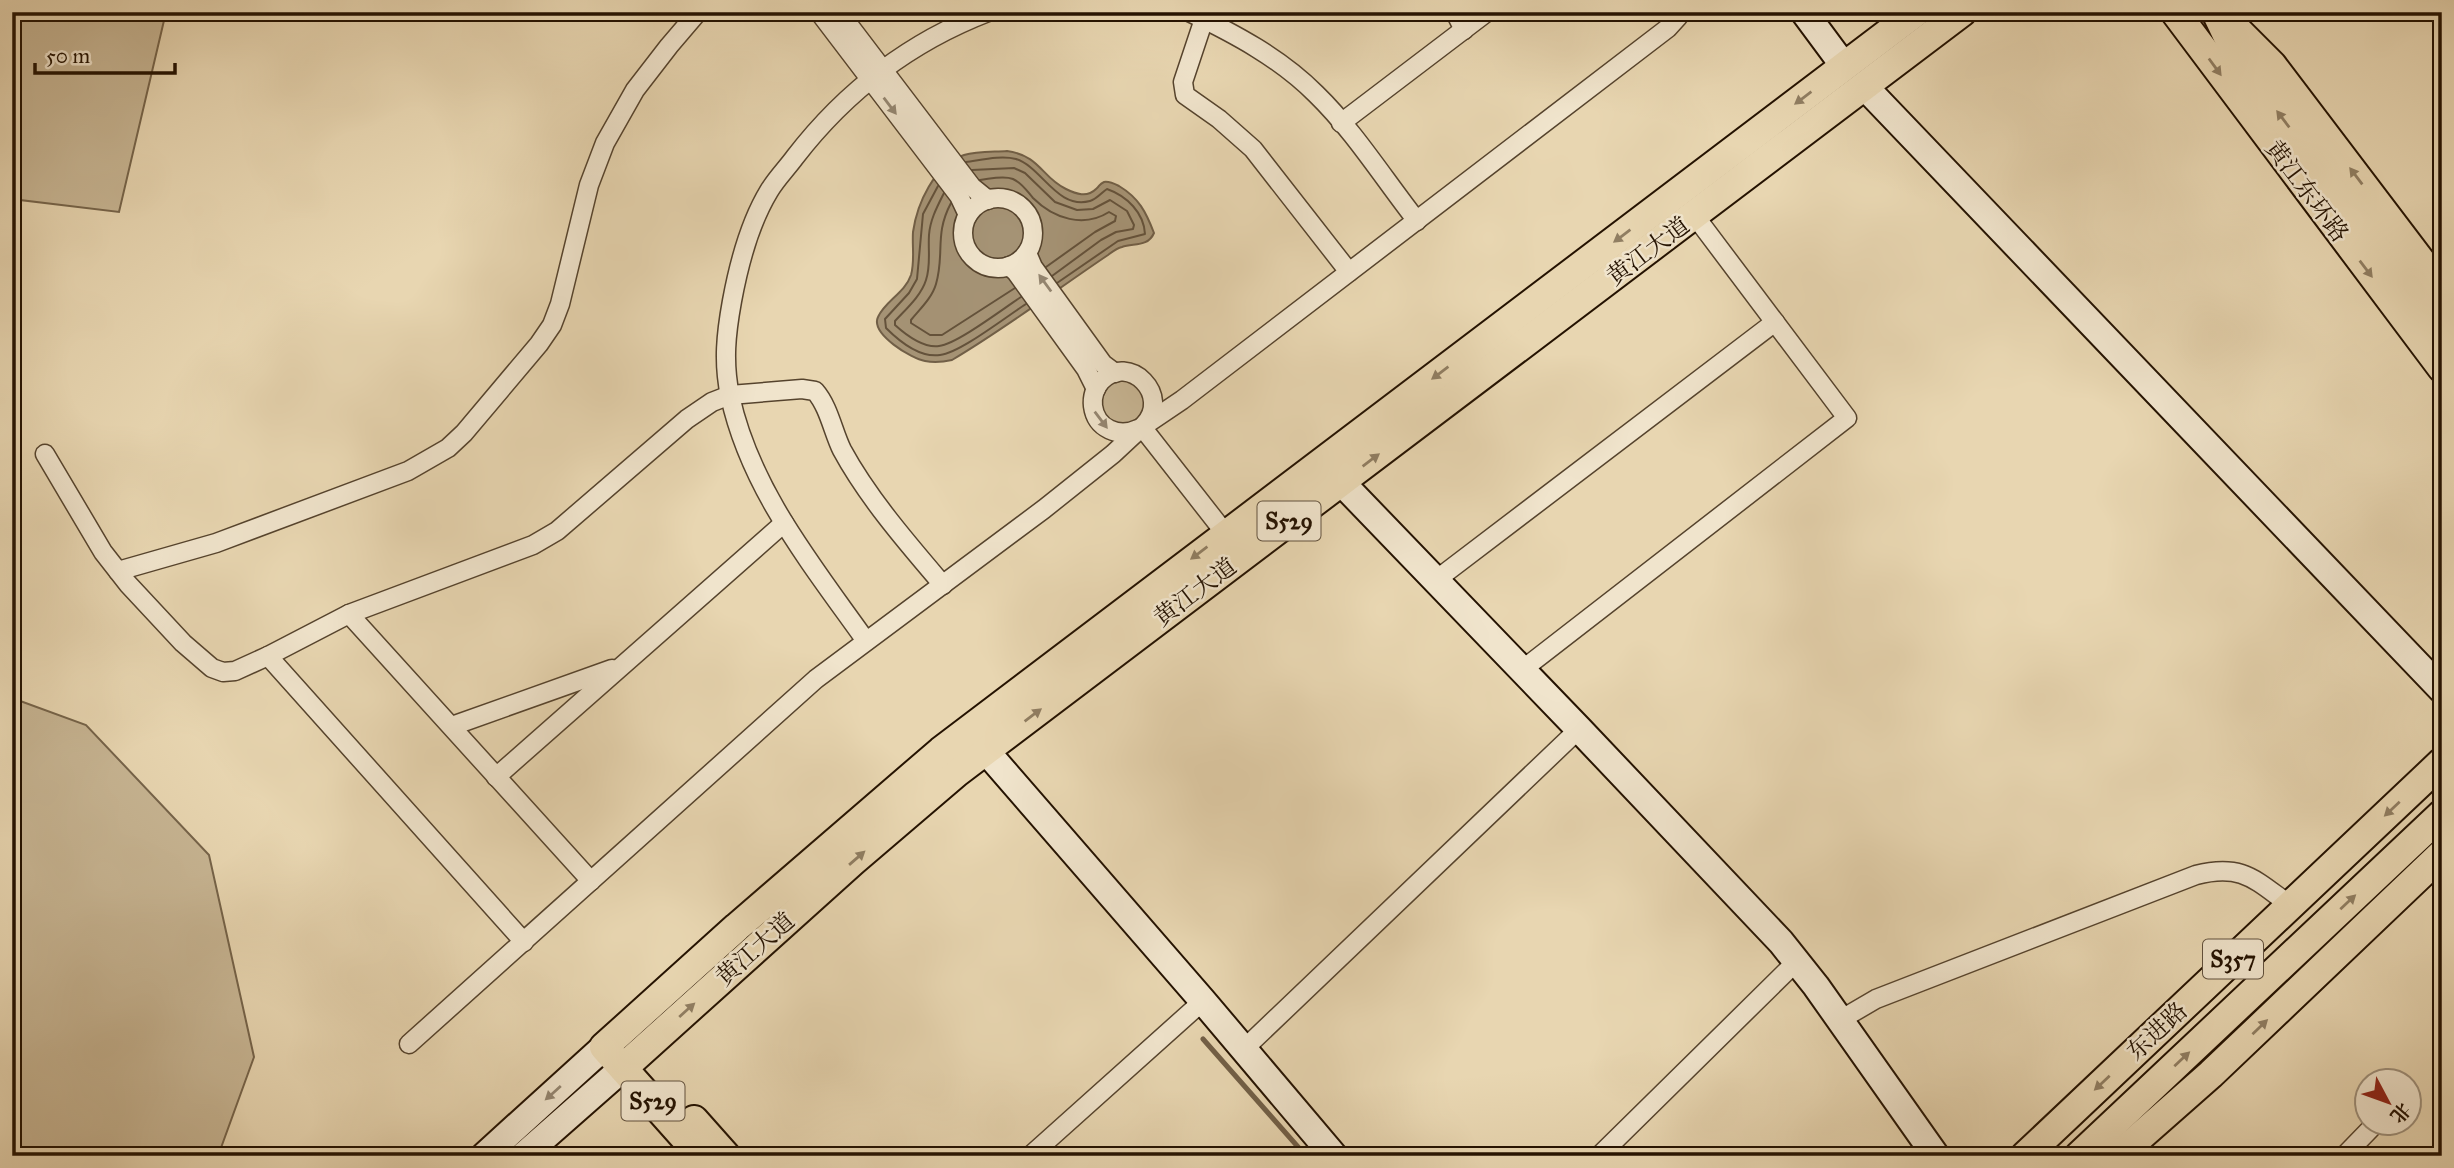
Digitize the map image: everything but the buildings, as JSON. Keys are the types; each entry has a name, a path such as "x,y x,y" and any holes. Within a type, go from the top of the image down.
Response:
{"main road":[{"name":"黄江大道","path":"620,1052 737,927 942,751 1916,12"},
{"name":"黄江大道","path":"620,1052 956,773 1962,12"},
{"name":"黄江东环路","path":"2175,12 2442,368"},
{"name":"黄江东环路","path":"2218,12 2272,65 2442,289"},
{"path":"2218,12 2237,56 2252,78 2442,331"},
{"name":"东进路","path":"2025,1156 2442,762"},
{"name":"东进路","path":"2079,1156 2442,814"},
{"path":"2118,1156 2211,1074 2442,854"},
{"name":"S529","path":"620,1052 701,1156"},
{"name":"S529","path":"620,1052 726,1156"}],"street":[{"path":"118,571 216,542 408,471 448,448 464,433 552,325 560,304 589,185 605,143 635,90 698,12"},
{"path":"819,12 876,74 945,165 988,200"},
{"path":"839,12 876,74"},
{"path":"866,640 784,523 767,496 748,454 730,396 725,343 735,286 746,240 769,190 805,144 842,104 876,74 921,44 964,21 988,12"},
{"path":"1455,12 1464,30"},
{"path":"1341,122 1487,12"},
{"path":"409,1044 816,679 1044,509 1113,454 1142,426 1151,416 1154,405 1151,388 1134,374 1115,373 1102,380 1096,389 1093,406 1103,425 1118,433 1129,433 1142,426 1182,400 1668,28 1679,12"},
{"path":"1804,12 1844,66"},
{"path":"1349,272 1253,149 1219,119 1185,95 1184,82 1197,16 1247,41 1289,70 1317,94 1417,221"},
{"path":"1864,86 2442,690"},
{"path":"945,165 968,215"},
{"path":"1007,199 1017,203 1026,211 1031,221 1032,243 1027,253 1009,266 992,267 981,264 971,256 963,237 968,215 975,206 988,200 1007,199"},
{"path":"1522,670 1847,418 1695,216"},
{"path":"1027,253 1096,389"},
{"path":"1009,266 1103,364 1115,373"},
{"path":"1436,580 1775,322"},
{"path":"45,454 103,552 118,571 183,643 212,668 223,672 235,671 268,656 349,614 533,545 557,531 700,409 720,398 730,396 802,389 815,391 823,403 843,451 884,512 943,585"},
{"path":"1142,426 1242,556"},
{"path":"1341,482 1763,923 1796,961 1840,1020 1936,1156"},
{"path":"496,777 784,523"},
{"path":"349,614 591,881"},
{"path":"268,656 524,942"},
{"path":"452,726 622,666"},
{"path":"1244,1049 1579,729"},
{"path":"986,751 1334,1156"},
{"path":"1840,1020 1876,999 2196,875 2216,870 2231,870 2246,875 2290,905"},
{"path":"1600,1156 1796,961"},
{"path":"1030,1156 1203,1001"},
{"name":"黄江大道","path":"484,1156 620,1052"},
{"name":"黄江大道","path":"523,1156 620,1052"},
{"path":"2344,1156 2363,1136"}],"shaded area":[{"path":"12,12 166,12 119,212 12,199"},
{"path":"1123,380 1139,386 1145,402 1139,418 1123,424 1107,418 1101,402 1107,386"},
{"path":"12,698 86,725 209,855 254,1057 218,1156 12,1156"}],"water":[{"path":"1007,151 1027,157 1051,179 1074,192 1089,194 1104,182 1119,186 1141,206 1154,233 1144,243 1115,250 952,360 925,361 902,351 886,338 877,324 881,311 904,287 911,275 913,232 923,198 936,176 953,160 980,152"}],"waterway":[{"path":"1203,1039 1306,1156"}]}
